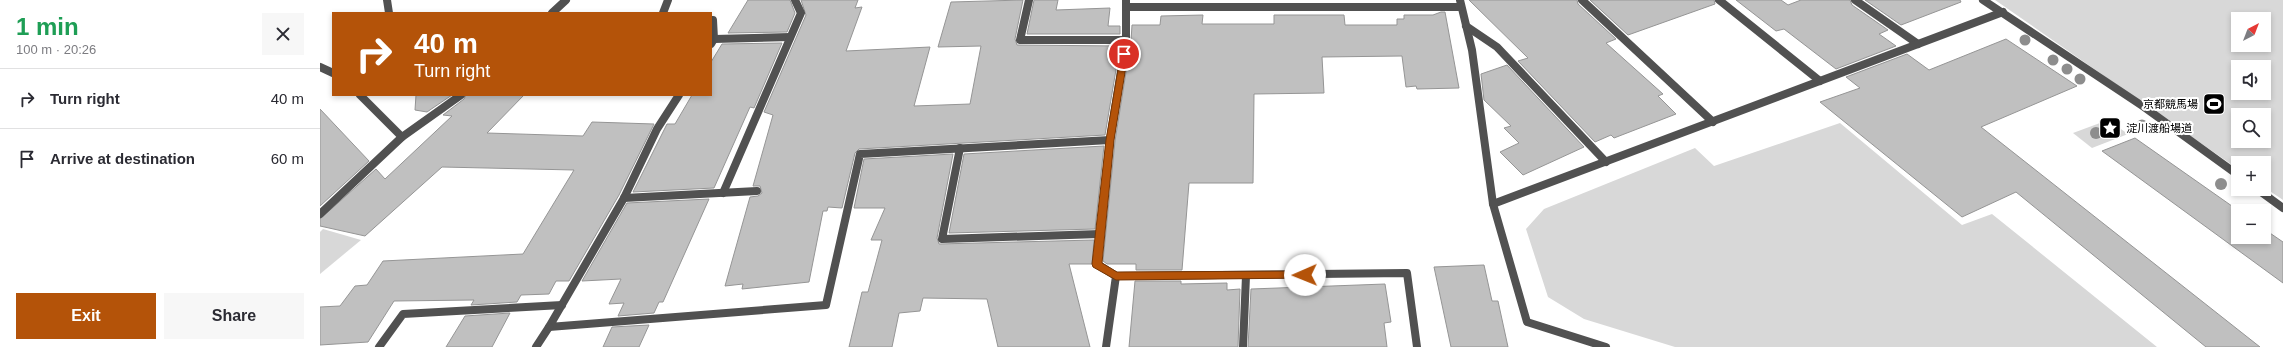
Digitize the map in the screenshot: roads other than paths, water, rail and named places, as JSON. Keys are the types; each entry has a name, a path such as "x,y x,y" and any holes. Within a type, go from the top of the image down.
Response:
{"street":[{"path":"387,0 390,12"},
{"path":"553,12 566,0"},
{"path":"663,12 668,0"},
{"path":"723,193 801,13 795,0"},
{"path":"1029,0 1020,40 1126,40"},
{"path":"1582,0 1713,122"},
{"path":"1719,0 1820,81"},
{"path":"1855,0 1918,44"},
{"path":"1983,0 2144,107 2231,170"},
{"path":"1417,347 1407,273 1246,276 1116,276 1097,264 1110,140 1126,40 1126,3 1460,4 1472,50 1493,204 1527,322 1606,347"},
{"path":"1493,204 2002,12"},
{"path":"712,20 713,42 790,37"},
{"path":"1466,26 1497,47 1606,162"},
{"path":"320,67 332,73"},
{"path":"361,96 402,137"},
{"path":"320,214 402,137 460,96"},
{"path":"536,347 624,198 657,129 677,96"},
{"path":"549,327 826,305 860,154 1110,140"},
{"path":"960,148 942,239 1100,234"},
{"path":"624,198 757,191"},
{"path":"2267,196 2283,208"},
{"path":"1106,347 1116,276"},
{"path":"1243,347 1246,276"},
{"path":"380,347 403,314 562,305"}],"place":[{"name":"京都競馬場","path":"2214,104"},
{"name":"淀川渡船場道","path":"2110,128"}]}
